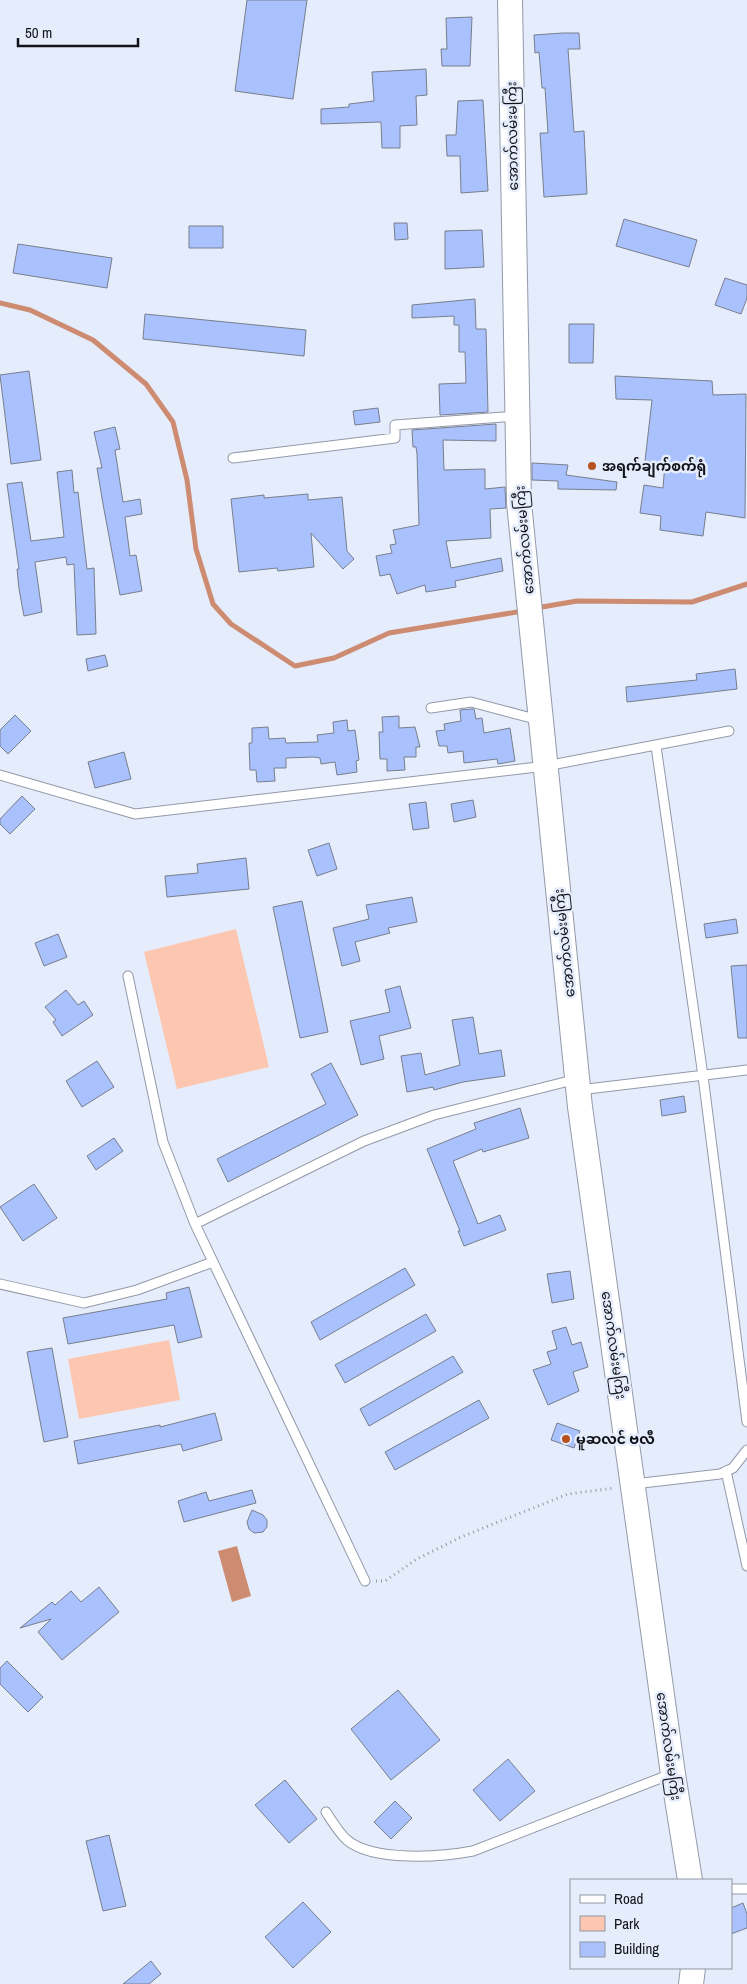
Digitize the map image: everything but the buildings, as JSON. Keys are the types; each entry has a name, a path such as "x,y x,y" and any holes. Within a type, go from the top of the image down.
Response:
{"main road":[{"name":"အောက်လမ်းမကြီး","path":"510,0 519,503 578,1084 673,1774 690,1879"},
{"path":"691,1984 693,1969"}],"lane":[{"path":"233,458 395,438 395,425 518,416"},
{"path":"431,708 471,702 541,721"},
{"path":"0,775 135,814 546,766 729,731"},
{"path":"656,746 703,1076 747,1422"},
{"path":"128,976 164,1142 195,1224 366,1581"},
{"path":"195,1224 364,1141 434,1115 578,1084 703,1076 747,1070"},
{"path":"0,1284 84,1303 137,1290 213,1262"},
{"path":"634,1484 720,1474 733,1468 747,1450"},
{"path":"726,1471 747,1566"},
{"path":"326,1812 347,1840 363,1850 443,1856 473,1851 673,1774"},
{"path":"732,1888 747,1889"}],"path":[{"path":"366,1581 385,1581 417,1559 461,1536 568,1494 634,1484"}],"green space":[{"path":"236,929 269,1067 177,1089 144,952"},
{"path":"169,1340 180,1400 79,1419 68,1359"}],"shaded area":[{"path":"237,1546 251,1596 232,1602 218,1551"}],"waterway":[{"path":"0,303 30,310 93,340 146,384 173,422 187,480 196,549 213,604 231,624 295,666 334,658 389,633 523,611"},
{"path":"536,608 577,601 692,602 747,584"}],"place":[{"name":"အရက်ချက်စက်ရုံ","path":"592,466"},
{"name":"မူဆလင် ဗလီ","path":"566,1439"}]}
